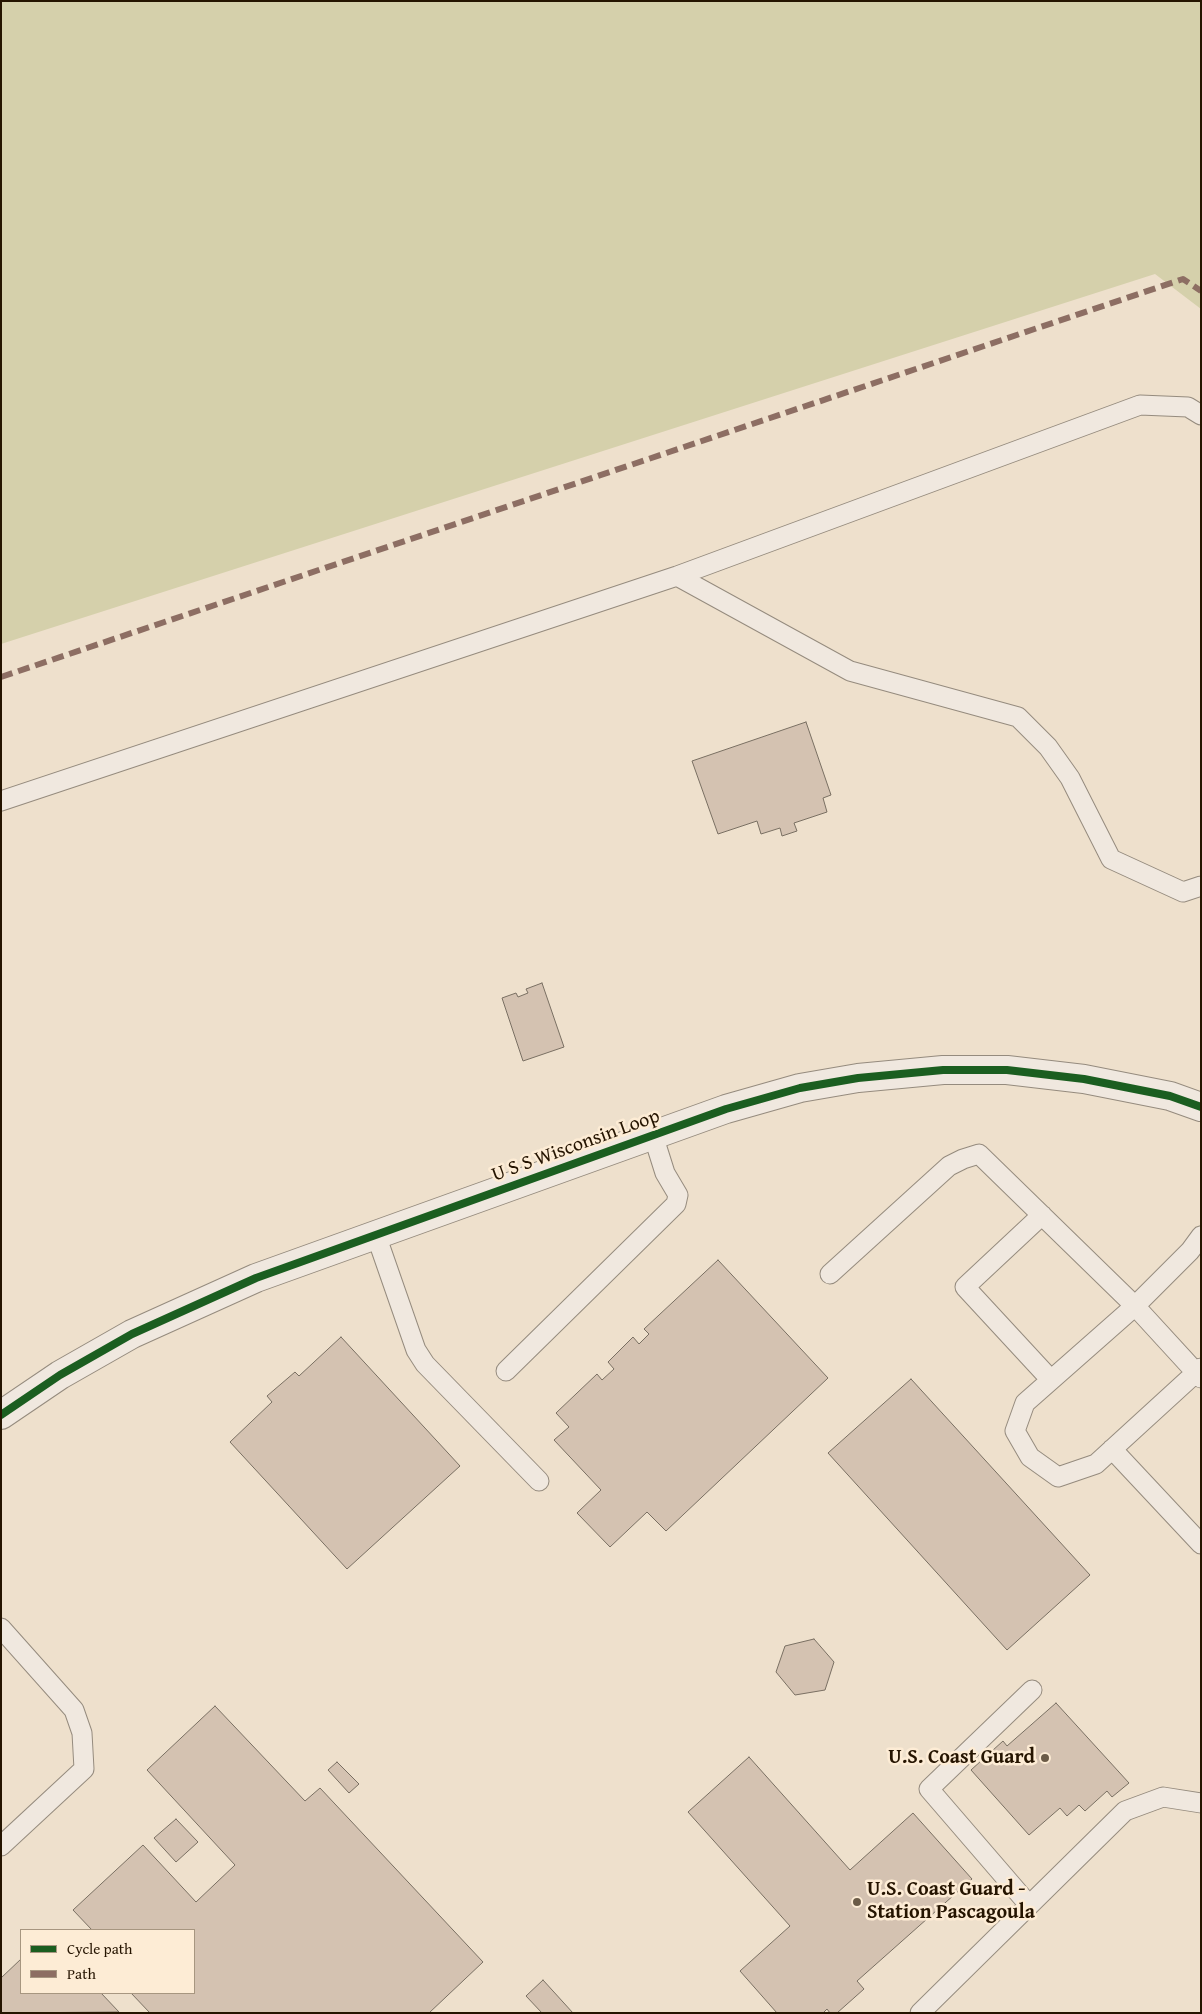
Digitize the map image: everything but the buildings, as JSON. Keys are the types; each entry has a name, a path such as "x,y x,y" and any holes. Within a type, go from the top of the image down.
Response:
{"street":[{"name":"U S S Wisconsin Loop","path":"1,1415 60,1374 132,1334 256,1278 726,1109 800,1088 858,1078 943,1070 1007,1070 1084,1078 1170,1096 1201,1107"}],"lane":[{"path":"1,802 677,576 1140,405 1188,407 1201,415"},
{"path":"677,576 850,670 1018,717 1048,747 1070,778 1111,859 1183,892 1201,886"},
{"path":"506,1370 676,1204 678,1195 665,1173 653,1135"},
{"path":"830,1274 949,1166 979,1154 1136,1306 1199,1373 1096,1464 1058,1477 1030,1457 1015,1431 1025,1403 1136,1306 1190,1251 1201,1236"},
{"path":"1042,1215 965,1287 1051,1380"},
{"path":"376,1235 416,1350 425,1364 539,1481"},
{"path":"1112,1449 1201,1544"},
{"path":"1,1628 74,1710 82,1733 84,1769 1,1846"},
{"path":"1029,1905 930,1789 1032,1690"},
{"path":"920,2013 1125,1811 1163,1797 1201,1803"}],"shaded area":[{"path":"1,1 1201,1 1201,309 1155,274 1,644"}],"marked path":[{"path":"1,677 1183,279 1201,291"}],"cycle path":[{"path":"1,1415 60,1375 132,1334 256,1278 726,1109 800,1088 858,1078 943,1070 1007,1070 1084,1079 1170,1096 1201,1107"}],"place":[{"name":"U.S. Coast Guard","path":"1045,1758"},
{"name":"U.S. Coast Guard - Station Pascagoula","path":"857,1902"}]}
